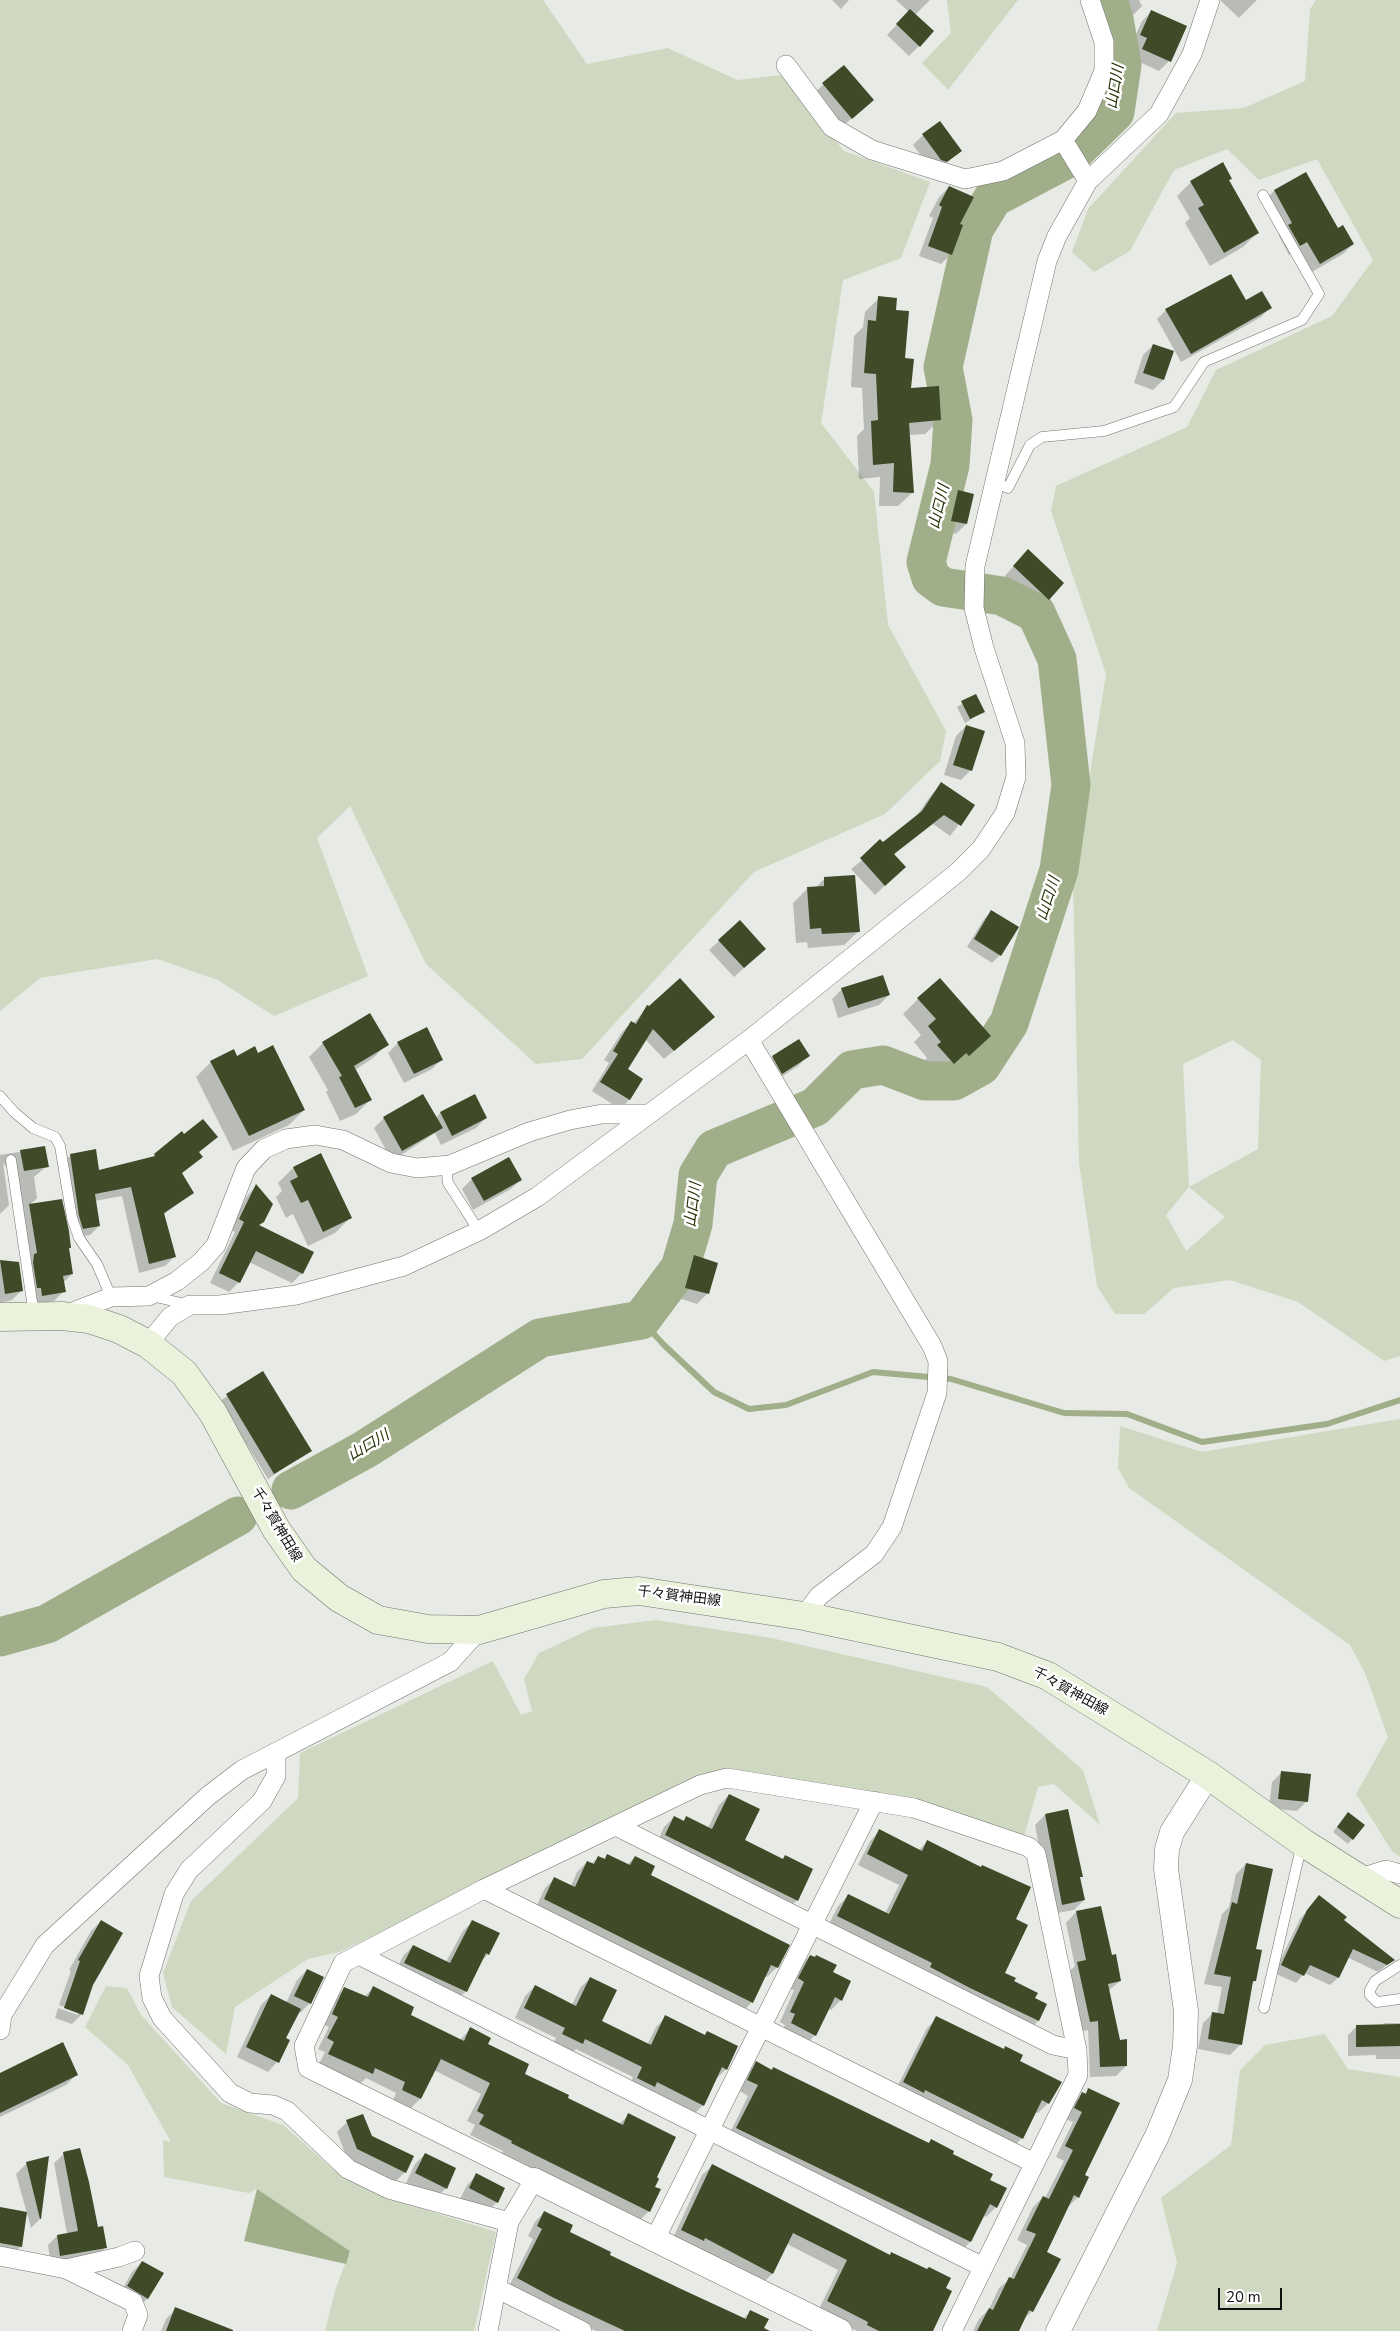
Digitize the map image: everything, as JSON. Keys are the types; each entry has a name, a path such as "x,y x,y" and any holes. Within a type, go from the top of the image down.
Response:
{"main road":[{"name":"千々賀神田線","path":"0,1317 62,1316 89,1319 119,1329 148,1344 184,1373 213,1413 276,1528 304,1569 339,1598 378,1620 428,1629 479,1630 604,1594 638,1591 804,1616 998,1657 1048,1676 1208,1774 1302,1842 1400,1904"}],"street":[{"path":"786,65 832,127 872,150 965,179 1003,171 1063,140 1087,111 1104,71 1104,42 1090,0"},
{"path":"148,1344 170,1318 190,1306 220,1305 296,1295 404,1266 479,1231 537,1197 749,1040 958,872 981,849 1005,813 1016,777 1015,744 984,648 974,608 975,566 1048,261 1057,236 1088,181 1159,114 1192,54 1210,0"},
{"path":"1063,140 1088,181"},
{"path":"749,1040 932,1346 938,1361 937,1393 892,1527 874,1554 819,1596 804,1616"},
{"path":"62,1316 111,1297 149,1296 177,1281 201,1262 216,1245 246,1168 264,1149 286,1139 315,1135 343,1140 391,1163 417,1168 450,1165 529,1132 570,1120 602,1114 649,1114"},
{"path":"0,2030 2,2016 46,1945 208,1796 242,1770 450,1662 479,1630"},
{"path":"276,1753 276,1776 262,1801 189,1870 174,1894 149,1976 152,1998 162,2018 230,2093 250,2103 273,2105 287,2111 348,2169 389,2189 509,2222"},
{"path":"1058,2331 1157,2136 1180,2080 1186,2046 1186,2011 1166,1869 1167,1849 1172,1832 1208,1774"},
{"path":"840,2331 308,2068 304,2046 343,1963 484,1889 700,1785 727,1778 914,1808 1029,1847 1036,1854 1077,2050 1078,2075 952,2331"},
{"path":"655,2240 874,1801"},
{"path":"616,1826 1053,2045 1077,2050"},
{"path":"1360,1878 1386,1870 1400,1874"},
{"path":"484,1889 1034,2163"},
{"path":"359,1955 983,2267"},
{"path":"488,2331 509,2222 534,2180"},
{"path":"66,2269 119,2257 135,2251"},
{"path":"0,2256 66,2269 133,2302 138,2315 132,2331"},
{"path":"496,2288 582,2331"}],"lane":[{"path":"996,483 1008,488 1030,446 1042,437 1104,431 1174,407 1204,362 1302,320 1320,294 1263,195"},
{"path":"0,1096 14,1112 33,1128 55,1137 60,1146 72,1218 79,1238 97,1264 111,1297"},
{"path":"11,1160 34,1316"},
{"path":"450,1165 447,1174 448,1183 479,1231"},
{"path":"149,1296 190,1306"},
{"path":"1264,2008 1302,1842"},
{"path":"1400,1965 1375,1981 1370,1990 1370,1995 1377,2002 1400,1999"}],"shaded area":[{"path":"0,0 543,0 587,64 668,48 737,80 783,75 844,151 930,182 901,258 843,280 821,423 874,492 888,625 946,731 940,761 885,814 754,872 582,1059 536,1064 426,964 350,806 317,838 368,976 274,1016 218,980 157,959 40,978 0,1011"},
{"path":"947,0 1018,0 948,90 922,63 951,33"},
{"path":"1316,0 1400,0 1400,1356 1384,1361 1298,1302 1230,1280 1174,1288 1144,1314 1115,1314 1097,1286 1079,1163 1073,879 1106,674 1051,511 1056,486 1187,427 1216,370 1332,316 1373,260 1317,159 1259,180 1227,149 1174,170 1130,251 1094,272 1072,252 1088,209 1176,113 1244,108 1305,81 1310,9","holes":["1233,1040 1261,1060 1258,1149 1189,1187 1183,1064","1189,1187 1225,1217 1186,1251 1166,1215"]},
{"path":"1400,1419 1400,1857 1392,1851 1356,1794 1388,1737 1365,1673 1350,1645 1129,1488 1118,1468 1120,1426 1202,1452"},
{"path":"656,1620 771,1638 987,1687 1083,1770 1100,1825 1054,1784 1038,1787 1024,1836 903,1796 718,1771 339,1952 308,1959 235,2007 226,2054 172,2007 163,1973 191,1901 298,1798 300,1753 493,1661 521,1715 532,1711 524,1679 539,1653 593,1628"},
{"path":"106,1986 127,1988 141,2015 221,2103 283,2125 334,2170 384,2197 496,2232 474,2331 325,2331 336,2288 350,2251 257,2189 249,2193 164,2177 163,2140 171,2142 128,2065 85,2027"},
{"path":"1325,2034 1348,2069 1400,2077 1400,2331 1157,2331 1177,2263 1161,2198 1231,2145 1240,2070 1265,2045"},
{"path":"257,2189 350,2251 346,2264 244,2241"}],"building":[{"path":"910,9 934,31 920,47 896,24"},
{"path":"1151,10 1187,26 1171,62 1142,49 1147,38 1140,35"},
{"path":"844,65 874,100 852,119 822,83"},
{"path":"940,121 962,151 947,162 941,160 922,134"},
{"path":"1223,162 1232,179 1229,180 1259,233 1224,253 1198,208 1204,205 1190,181"},
{"path":"1306,172 1338,228 1343,225 1354,244 1320,264 1307,242 1300,246 1288,225 1292,223 1274,190"},
{"path":"949,186 974,197 960,224 963,225 952,255 928,246 942,207 939,205"},
{"path":"1231,274 1246,300 1262,291 1272,308 1191,354 1165,309"},
{"path":"878,296 897,298 896,310 909,311 905,358 914,359 911,388 939,386 941,420 909,423 914,493 893,492 894,463 873,465 871,421 878,420 876,374 864,373 868,320 876,321"},
{"path":"1153,344 1174,351 1164,380 1143,373"},
{"path":"958,490 974,494 967,524 951,521"},
{"path":"1028,549 1064,583 1049,600 1013,566"},
{"path":"976,694 985,712 970,719 961,701"},
{"path":"966,725 985,731 972,771 953,765"},
{"path":"941,782 975,805 961,826 944,815 894,854 906,867 885,886 860,858 880,839 883,842 922,811"},
{"path":"855,875 860,932 822,934 821,928 810,929 807,887 824,886 824,877"},
{"path":"991,910 1019,927 1001,956 974,939"},
{"path":"740,920 766,949 744,968 718,940"},
{"path":"883,975 890,995 848,1008 841,988"},
{"path":"680,978 715,1017 674,1051 653,1029 628,1069 643,1079 630,1100 600,1082 618,1054 613,1051 631,1021 636,1024 647,1005 649,1006"},
{"path":"940,978 991,1036 969,1056 966,1053 954,1064 937,1045 941,1042 928,1026 936,1019 917,998"},
{"path":"370,1013 389,1045 354,1066 372,1100 355,1108 339,1077 342,1076 322,1042"},
{"path":"427,1027 443,1060 414,1074 397,1042"},
{"path":"799,1039 810,1056 782,1074 772,1056"},
{"path":"273,1045 305,1110 249,1136 210,1061 234,1049 237,1056 255,1046 258,1053"},
{"path":"423,1094 443,1128 402,1151 383,1117"},
{"path":"475,1094 487,1118 452,1136 440,1112"},
{"path":"203,1119 218,1137 199,1152 203,1157 182,1173 194,1193 164,1213 176,1257 149,1264 131,1187 95,1194 100,1226 83,1229 79,1216 70,1154 96,1149 99,1170 155,1156 154,1154 182,1131 184,1134"},
{"path":"45,1146 49,1167 24,1171 20,1150"},
{"path":"321,1153 352,1218 323,1232 308,1200 301,1203 290,1181 298,1177 293,1167"},
{"path":"509,1157 522,1180 484,1201 471,1178"},
{"path":"256,1184 273,1204 264,1222 259,1225 314,1252 303,1274 256,1251 240,1283 219,1273 244,1222 239,1219"},
{"path":"62,1199 69,1231 71,1248 69,1248 73,1274 63,1276 66,1292 42,1296 41,1288 37,1288 33,1263 34,1254 37,1253 29,1204"},
{"path":"694,1255 718,1263 709,1294 685,1288"},
{"path":"0,1260 19,1262 23,1291 5,1294"},
{"path":"263,1371 312,1451 274,1474 226,1394"},
{"path":"1281,1771 1311,1774 1308,1802 1278,1799"},
{"path":"729,1794 760,1809 745,1840 783,1859 785,1855 813,1869 798,1901 665,1835 674,1816 684,1821 686,1816 712,1829"},
{"path":"1068,1809 1083,1877 1080,1877 1085,1900 1062,1905 1045,1814"},
{"path":"1348,1812 1365,1825 1353,1840 1337,1827"},
{"path":"879,1829 922,1851 927,1840 981,1867 982,1865 1031,1887 1016,1919 1028,1925 1005,1973 1016,1978 1014,1981 1038,1993 1035,1998 1047,2004 1039,2021 970,1988 930,1967 932,1963 837,1916 848,1894 889,1914 908,1875 867,1854"},
{"path":"607,1854 630,1865 635,1856 655,1866 651,1875 790,1945 778,1968 771,1965 753,2003 544,1899 554,1877 575,1887 587,1861 594,1864 598,1856 605,1859"},
{"path":"1246,1863 1273,1869 1256,1949 1262,1950 1256,1981 1253,1981 1242,2045 1208,2039 1212,2012 1224,2014 1231,1977 1214,1974 1232,1902 1237,1904"},
{"path":"1319,1895 1347,1917 1344,1920 1395,1960 1387,1965 1353,1949 1339,1978 1310,1965 1304,1976 1281,1965 1307,1910"},
{"path":"1101,1906 1112,1955 1116,1954 1121,1981 1108,1984 1120,2040 1127,2039 1127,2066 1100,2067 1098,2021 1090,2022 1077,1962 1086,1960 1076,1911"},
{"path":"101,1920 123,1933 93,1985 83,2015 64,2008 80,1961 78,1960"},
{"path":"472,1920 500,1933 489,1955 486,1953 467,1992 404,1963 413,1945 450,1963"},
{"path":"810,1955 815,1957 816,1955 837,1965 833,1972 851,1981 842,2001 835,1997 816,2036 791,2023 795,2014 790,2012 804,1982 798,1978"},
{"path":"307,1969 324,1977 311,2004 294,1996"},
{"path":"590,1977 617,1990 602,2021 651,2045 665,2015 705,2035 707,2031 738,2046 727,2070 722,2067 704,2106 657,2082 655,2087 637,2078 642,2067 585,2039 583,2044 562,2034 565,2028 524,2008 535,1985 576,2006"},
{"path":"373,1986 414,2007 411,2015 464,2041 470,2027 491,2038 488,2044 529,2064 525,2074 569,2095 568,2098 623,2125 628,2113 676,2137 657,2177 659,2179 655,2187 661,2189 650,2212 511,2143 512,2141 479,2124 484,2115 477,2111 490,2083 441,2059 421,2099 402,2090 405,2082 375,2068 373,2074 328,2054 334,2042 327,2038 338,2017 332,2014 344,1987 368,1997"},
{"path":"271,1994 301,2009 286,2038 290,2040 279,2063 246,2047"},
{"path":"936,2016 1004,2049 1005,2046 1023,2055 1020,2061 1062,2082 1049,2104 1042,2100 1023,2139 925,2090 924,2093 903,2082"},
{"path":"1400,2024 1400,2046 1356,2047 1356,2025"},
{"path":"63,2042 78,2075 0,2113 0,2073"},
{"path":"756,2061 772,2070 773,2067 929,2143 931,2139 954,2151 953,2154 993,2174 990,2180 1007,2188 997,2208 990,2204 971,2242 736,2128 758,2085 747,2080"},
{"path":"1088,2088 1120,2103 1085,2175 1089,2177 1079,2198 1074,2195 1047,2252 1061,2259 1033,2312 1029,2310 1019,2331 977,2331 989,2308 993,2310 1009,2277 1014,2279 1036,2234 1026,2230 1043,2196 1049,2199 1073,2150 1065,2146 1082,2112 1074,2108 1082,2092 1086,2094"},
{"path":"363,2114 372,2136 414,2156 406,2173 357,2149 346,2120"},
{"path":"80,2148 98,2227 103,2226 107,2248 60,2256 57,2235 78,2231 63,2152"},
{"path":"425,2153 456,2168 447,2189 415,2173"},
{"path":"49,2156 41,2219 40,2219 26,2162"},
{"path":"712,2164 890,2255 891,2252 951,2278 946,2288 952,2291 933,2331 879,2331 867,2325 868,2322 827,2301 847,2260 793,2233 773,2274 705,2238 704,2241 681,2230"},
{"path":"476,2173 505,2188 498,2203 469,2188"},
{"path":"0,2207 27,2212 22,2247 0,2243"},
{"path":"544,2211 573,2225 570,2232 611,2252 610,2255 746,2319 750,2310 769,2319 764,2328 770,2331 625,2331 554,2298 517,2278 542,2229 537,2226"},
{"path":"142,2261 164,2273 148,2299 127,2286"},
{"path":"175,2307 233,2330 233,2331 166,2331"}],"waterway":[{"name":"山口川","path":"291,1490 364,1450 540,1338 641,1320 680,1268 693,1224 698,1175 714,1149 815,1107 852,1070 883,1065 925,1081 954,1081 981,1066 1009,1023 1059,870 1071,785 1057,659 1036,613 1002,596 943,587 931,578 926,562 950,465 953,420 943,367 974,229 993,198 1067,159 1115,112 1122,65 1114,19 1108,0"},
{"path":"641,1320 664,1345 714,1392 749,1409 786,1405 873,1372 951,1379 1064,1413 1127,1414 1202,1442 1327,1424 1400,1400"},
{"name":"山口川","path":"0,1637 47,1624 238,1516"}]}
